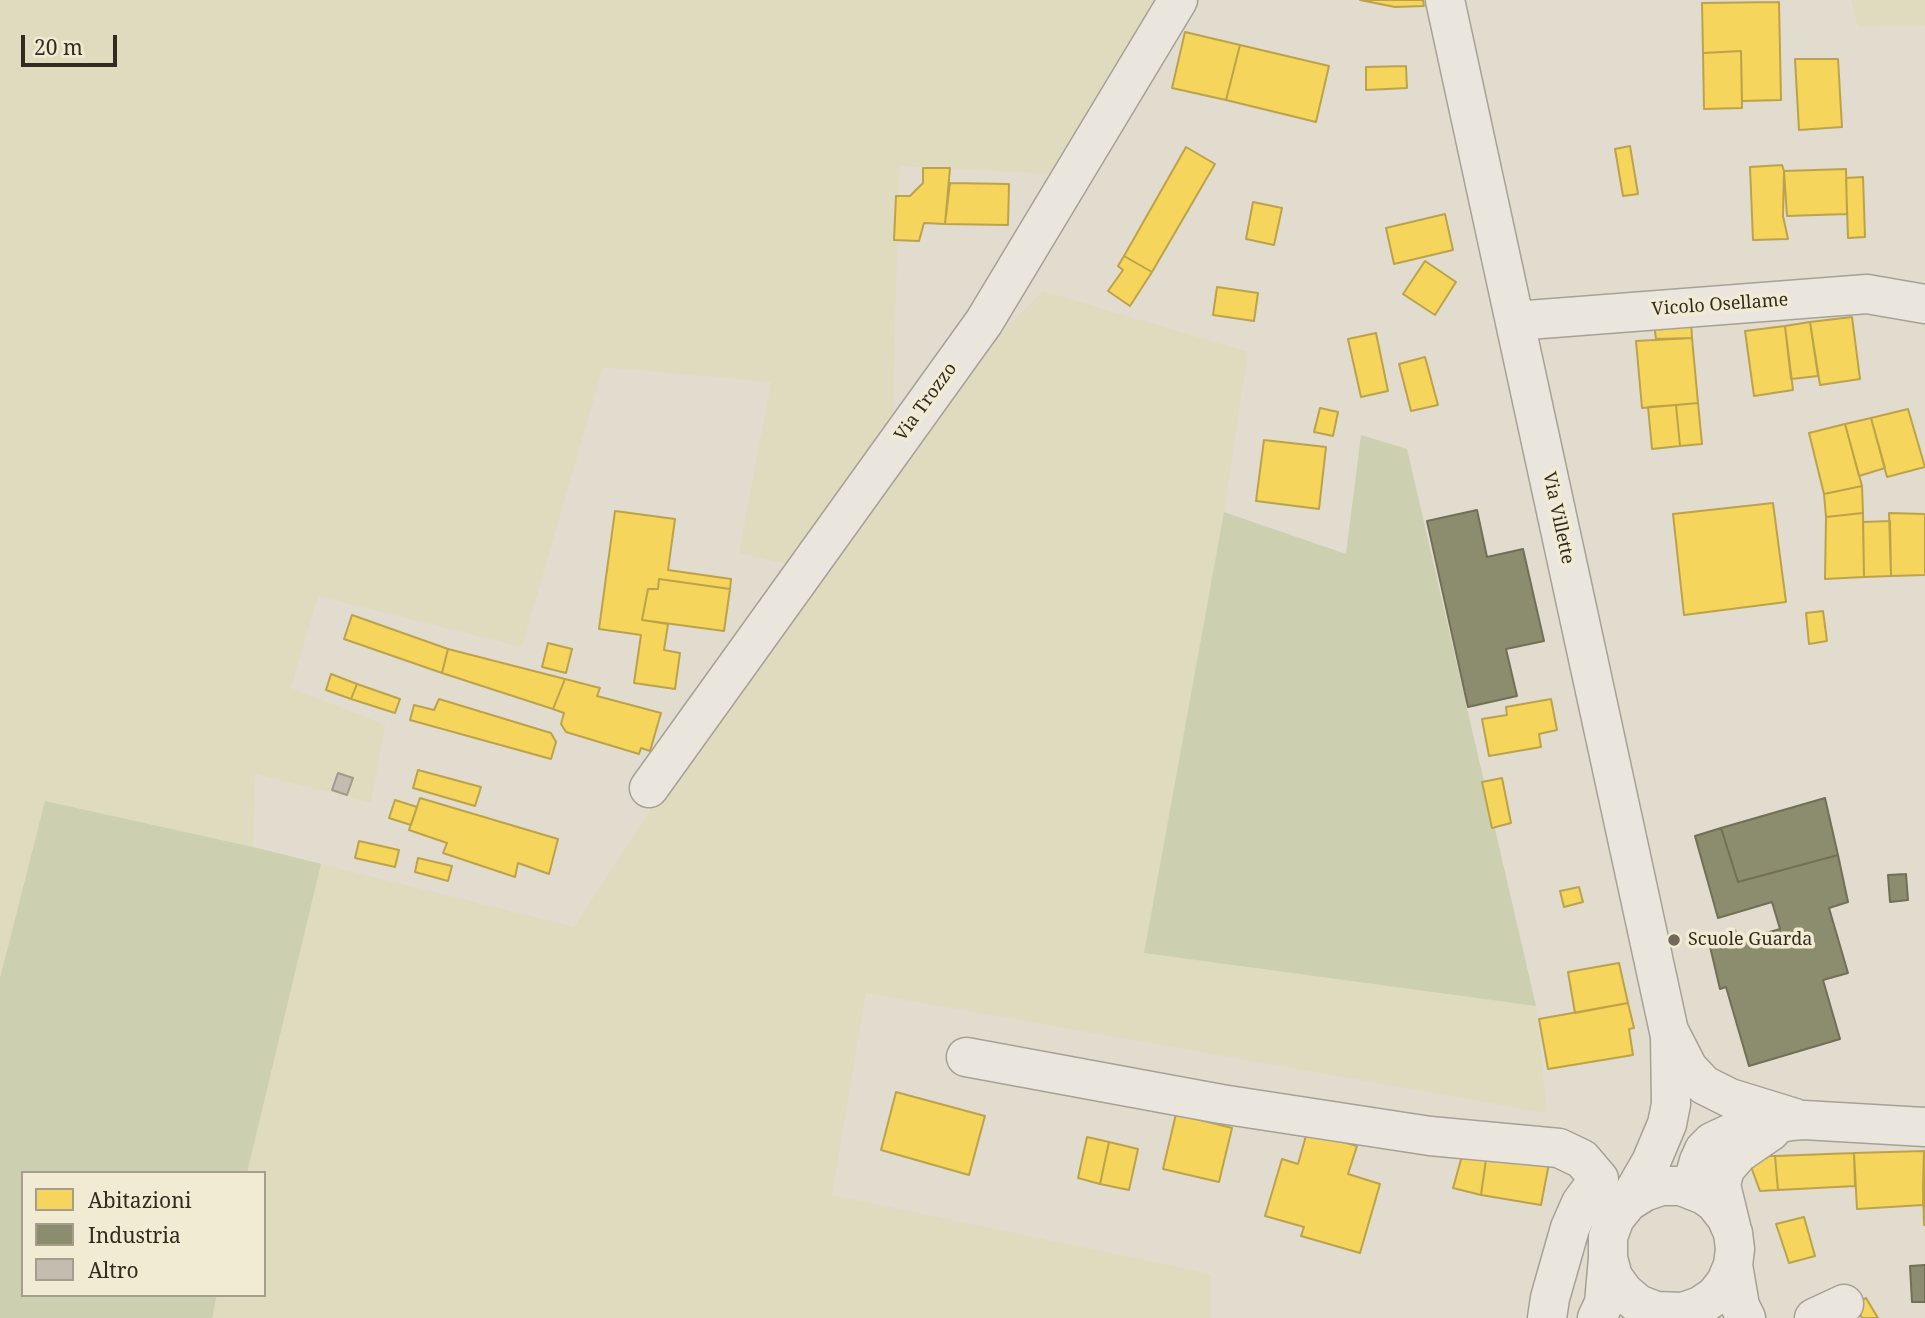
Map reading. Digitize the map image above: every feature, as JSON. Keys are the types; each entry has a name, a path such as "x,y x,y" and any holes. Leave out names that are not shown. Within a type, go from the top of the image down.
{"street":[{"name":"Via Trozzo","path":"649,788 984,322 1178,0"},
{"name":"Via Villette","path":"1445,0 1669,1033 1691,1094 1694,1133 1686,1187"},
{"name":"Vicolo Osellame","path":"1515,321 1867,294 1925,304"},
{"name":"Via Villette","path":"1597,1318 1604,1303 1608,1237 1615,1218 1628,1202 1651,1162 1667,1124 1671,1104 1669,1033"},
{"path":"1669,1033 1688,1069 1704,1085 1730,1098 1798,1120"},
{"path":"966,1057 1234,1106 1430,1136 1559,1148 1582,1159 1599,1179 1581,1203 1570,1228 1546,1318"},
{"path":"1746,1318 1740,1306 1721,1185 1725,1169 1739,1153 1754,1142 1769,1132 1798,1120"},
{"path":"1686,1187 1704,1150 1712,1142 1729,1134 1798,1120 1925,1127"},
{"path":"1608,1258 1613,1277 1624,1292 1638,1304 1670,1315 1700,1306 1715,1296 1726,1282 1733,1249 1726,1217 1714,1203 1686,1187 1661,1186 1628,1202"}],"shaded area":[{"path":"0,0 1169,0 1072,175 899,166 892,445 1043,291 1248,352 1224,512 1144,953 1536,1006 1547,1113 866,993 832,1195 1211,1274 1211,1318 212,1318 217,1297 266,1297 266,1171 247,1171 321,864 574,927 808,569 739,553 771,382 603,367 522,647 318,596 291,688 385,725 371,803 255,774 253,847 45,801 0,978"},
{"path":"1851,0 1925,0 1925,26 1858,27"}],"green space":[{"path":"1361,435 1407,449 1536,1006 1144,953 1224,512 1346,554"},
{"path":"45,801 321,864 247,1171 21,1171 21,1297 217,1297 212,1318 0,1318 0,978"}],"building: Abitazioni":[{"path":"1360,0 1423,0 1424,6 1395,7"},
{"path":"1779,2 1781,100 1742,101 1741,51 1703,53 1702,3"},
{"path":"1185,32 1240,45 1226,100 1172,88"},
{"path":"1240,45 1329,66 1316,122 1226,100"},
{"path":"1741,51 1742,108 1704,109 1703,53"},
{"path":"1795,59 1838,59 1842,127 1799,130"},
{"path":"1406,66 1407,88 1366,90 1366,67"},
{"path":"1630,146 1638,194 1623,196 1615,149"},
{"path":"1186,147 1215,164 1152,272 1124,256"},
{"path":"1782,165 1783,216 1788,239 1753,240 1750,167"},
{"path":"923,168 950,168 945,224 924,223 919,241 894,240 896,196 910,196 923,183"},
{"path":"1846,169 1847,214 1787,216 1784,171"},
{"path":"1863,177 1865,237 1848,238 1846,178"},
{"path":"950,183 1009,184 1008,225 945,224"},
{"path":"1253,202 1282,208 1274,245 1246,239"},
{"path":"1445,214 1453,250 1394,264 1386,228"},
{"path":"1124,256 1152,272 1130,306 1108,291 1123,270 1118,266"},
{"path":"1425,261 1456,282 1435,315 1403,294"},
{"path":"1217,287 1258,293 1254,321 1213,315"},
{"path":"1852,317 1860,379 1820,385 1810,322"},
{"path":"1691,321 1692,338 1656,339 1654,324"},
{"path":"1810,322 1818,376 1791,379 1785,326"},
{"path":"1785,326 1793,390 1754,396 1745,331"},
{"path":"1376,333 1388,391 1361,397 1348,339"},
{"path":"1692,338 1698,403 1642,408 1636,341"},
{"path":"1425,357 1438,405 1411,411 1399,364"},
{"path":"1698,403 1702,444 1680,446 1676,405"},
{"path":"1676,405 1680,446 1652,449 1648,407"},
{"path":"1320,408 1338,412 1333,436 1314,432"},
{"path":"1908,409 1925,467 1887,477 1871,418"},
{"path":"1871,418 1885,468 1859,476 1845,424"},
{"path":"1845,424 1862,486 1824,494 1809,433"},
{"path":"1264,440 1326,447 1319,509 1256,501"},
{"path":"1862,486 1863,513 1826,517 1824,494"},
{"path":"1773,503 1786,602 1684,615 1673,514"},
{"path":"615,511 675,519 668,570 731,579 730,589 659,579 658,589 648,589 642,620 668,624 664,650 680,653 675,689 634,683 641,635 599,629"},
{"path":"1863,513 1864,577 1825,579 1826,517"},
{"path":"1889,513 1925,514 1925,575 1891,576"},
{"path":"1890,521 1891,576 1864,577 1863,522"},
{"path":"659,579 730,589 724,631 642,620 648,589 658,589"},
{"path":"1823,611 1827,641 1809,644 1806,613"},
{"path":"352,615 448,649 442,673 344,639"},
{"path":"548,643 572,649 566,673 542,667"},
{"path":"448,649 565,679 553,709 442,673"},
{"path":"331,674 357,684 351,699 326,690"},
{"path":"565,679 600,688 597,696 661,713 650,751 641,748 639,754 566,732 561,724 564,713 553,709"},
{"path":"357,684 400,699 395,713 351,699"},
{"path":"439,699 551,733 556,742 551,759 410,720 414,705 434,710"},
{"path":"1551,699 1557,730 1539,734 1541,747 1489,756 1482,719 1507,715 1506,707"},
{"path":"418,770 481,787 475,806 413,788"},
{"path":"1502,778 1511,823 1492,828 1482,782"},
{"path":"420,798 558,839 549,874 518,863 515,877 443,853 447,843 409,830"},
{"path":"395,800 417,807 411,825 389,818"},
{"path":"359,841 399,850 395,867 355,858"},
{"path":"418,858 452,866 448,881 415,872"},
{"path":"1579,887 1583,902 1564,907 1560,891"},
{"path":"1619,963 1628,1003 1575,1013 1568,972"},
{"path":"1628,1003 1634,1028 1629,1029 1633,1055 1548,1069 1539,1019"},
{"path":"896,1092 985,1116 969,1175 881,1150"},
{"path":"1176,1114 1232,1128 1219,1182 1163,1169"},
{"path":"1307,1132 1357,1146 1348,1174 1380,1184 1360,1253 1301,1236 1304,1227 1265,1216 1282,1159 1298,1164"},
{"path":"1087,1137 1109,1142 1100,1184 1078,1178"},
{"path":"1109,1142 1138,1149 1129,1190 1100,1184"},
{"path":"1464,1149 1487,1152 1481,1195 1453,1188"},
{"path":"1924,1151 1925,1188 1923,1188"},
{"path":"1924,1151 1923,1205 1857,1209 1854,1153"},
{"path":"1487,1152 1550,1158 1541,1205 1481,1195"},
{"path":"1854,1153 1855,1186 1778,1190 1775,1156"},
{"path":"1747,1156 1775,1156 1778,1190 1760,1191"},
{"path":"1925,1188 1925,1225 1924,1225"},
{"path":"1804,1217 1815,1256 1789,1263 1776,1224"},
{"path":"1866,1298 1878,1318 1862,1318 1855,1304"}],"building: Industria":[{"path":"1477,510 1487,557 1523,549 1544,641 1506,649 1517,696 1468,707 1427,521"},
{"path":"1825,798 1838,855 1738,882 1721,828"},
{"path":"1721,828 1738,882 1838,855 1848,902 1829,908 1848,973 1823,980 1840,1039 1749,1066 1726,987 1720,989 1708,938 1735,930 1738,941 1780,929 1772,902 1718,918 1695,836"},
{"path":"1906,874 1908,900 1890,902 1888,875"},
{"path":"1925,1265 1925,1302 1912,1302 1910,1266"}],"building: Altro":[{"path":"338,773 353,778 347,795 332,790"}],"place":[{"name":"Scuole Guarda","path":"1674,940"}]}
